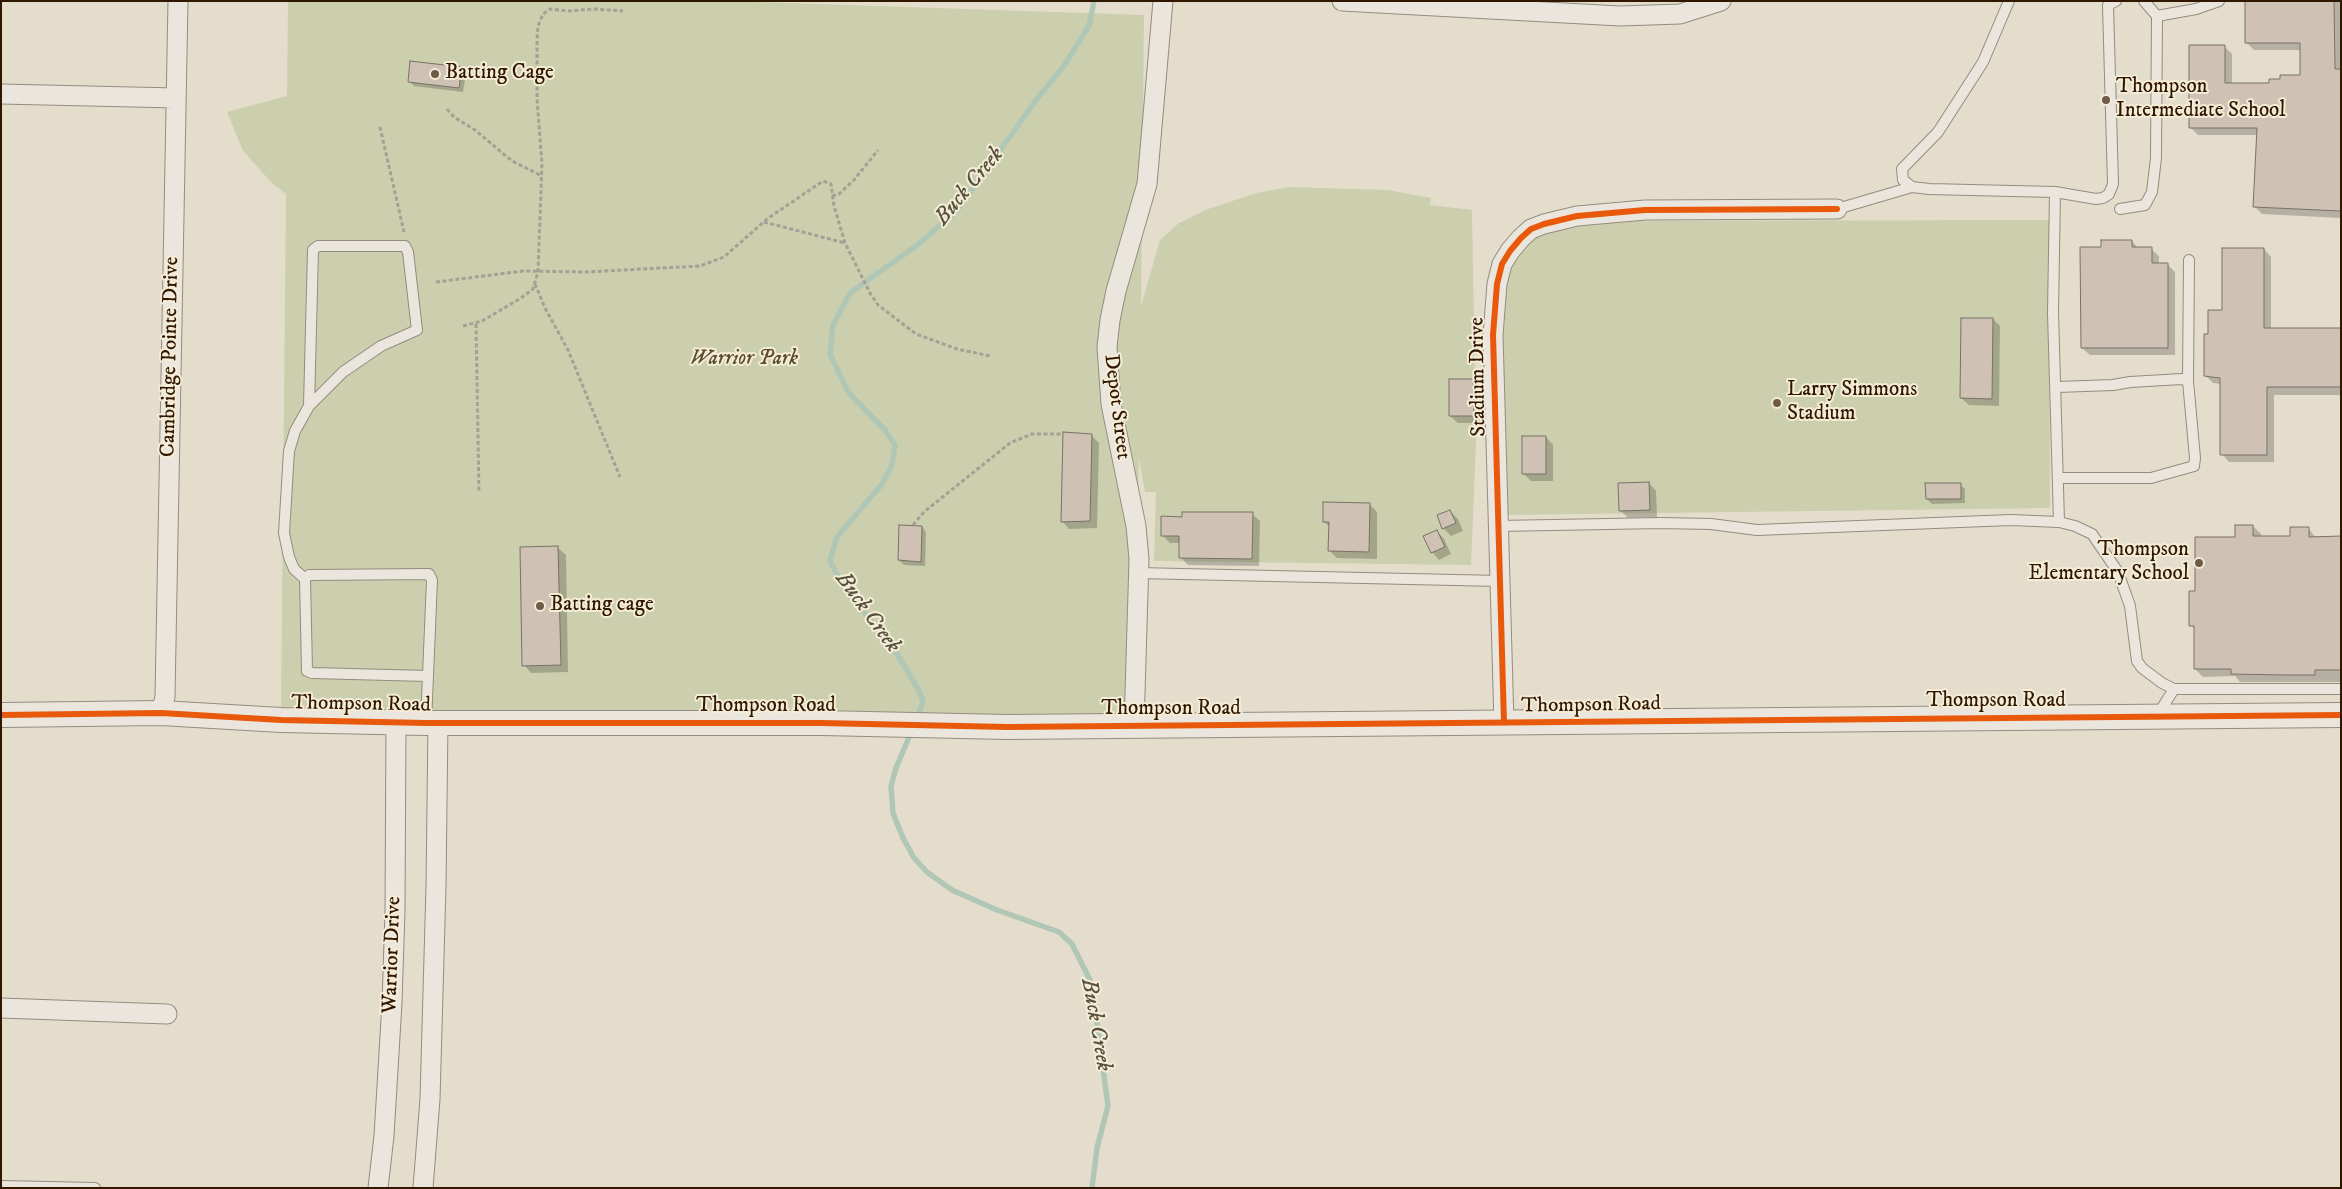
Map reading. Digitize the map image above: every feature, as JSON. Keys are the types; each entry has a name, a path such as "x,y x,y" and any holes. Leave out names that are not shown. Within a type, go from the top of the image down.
{"street":[{"name":"Cambridge Pointe Drive","path":"161,713 165,687 178,1"},
{"name":"Depot Street","path":"1134,727 1136,526 1111,404 1107,347 1116,291 1147,184 1163,1"},
{"path":"1342,1 1620,16 1680,14 1721,1"},
{"path":"1,94 176,98"},
{"name":"Stadium Drive","path":"1504,723 1494,309 1502,264 1521,238 1531,229 1544,224 1599,213 1645,210 1837,209"},
{"name":"Thompson Road","path":"1,715 161,713 281,720 432,723 821,723 1007,727 2341,715"},
{"name":"Warrior Drive","path":"378,1188 384,1136 396,911 396,722"},
{"name":"Warrior Drive","path":"423,1188 430,1099 436,886 432,723"},
{"path":"1,1008 167,1014"}],"lane":[{"path":"1912,187 1903,180 1902,169 1938,132 1983,62 2009,1"},
{"path":"1837,209 1912,187 1928,190 2055,192 2096,199 2103,198 2109,194 2113,184 2108,5 2116,1"},
{"path":"2120,209 2145,205 2152,192 2156,158 2157,16 2144,1"},
{"path":"2157,16 2196,9 2219,1"},
{"path":"2055,192 2052,266 2057,388 2059,522"},
{"path":"309,406 313,250 318,246 405,246 408,252 417,330 381,346 360,359 342,372 309,406 295,431 289,451 284,532 289,557 294,568 305,579 307,671 312,673 428,676"},
{"path":"2059,478 2151,478 2194,466 2195,458 2188,381 2189,260"},
{"path":"2057,388 2173,379 2188,381"},
{"path":"1498,526 1686,523 1757,530 2011,520 2059,522 2075,526 2092,534 2118,572 2130,606 2137,661 2142,668 2162,683 2174,688 2341,689"},
{"path":"1137,573 1500,581"},
{"path":"305,579 309,575 429,574 432,580 428,676 432,723"},
{"path":"2157,717 2174,688"},
{"path":"1,1186 95,1188"}],"path":[{"path":"463,326 476,324 521,298 533,289 538,272 542,176 536,80 538,31 543,14 550,9 623,11"},
{"path":"447,109 454,117 475,130 505,156 542,176"},
{"path":"380,128 404,235"},
{"path":"832,196 839,194 854,180 878,150"},
{"path":"436,282 523,271 595,272 700,266 724,257 763,222 823,181 831,184 832,196 846,243 870,293 882,310 916,334 957,349 991,356"},
{"path":"763,222 846,243"},
{"path":"535,283 545,308 568,350 620,477"},
{"path":"476,324 479,492"},
{"path":"913,525 928,509 1010,443 1032,434 1061,434"}],"green space":[{"name":"Warrior Park","path":"288,1 728,1 1144,15 1141,306 1160,240 1179,223 1208,209 1256,193 1290,187 1388,190 1431,198 1430,205 1472,210 1476,444 1471,565 1154,561 1156,492 1145,492 1139,458 1134,727 281,707 286,194 272,183 243,151 227,112 287,96"},
{"name":"Larry Simmons Stadium","path":"2049,220 2050,508 1504,515 1502,298 1507,265 1536,236 1589,221"}],"building":[{"path":"2245,1 2334,1 2335,69 2341,69 2341,211 2253,207 2257,128 2189,128 2189,45 2225,45 2225,83 2269,83 2269,79 2280,79 2280,75 2300,75 2300,43 2245,43"},
{"name":"Batting Cage","path":"410,61 462,67 459,88 408,82"},
{"path":"2101,240 2132,240 2132,247 2152,247 2152,263 2168,263 2168,348 2081,348 2080,247 2101,247"},
{"path":"2222,248 2264,248 2264,328 2341,328 2341,387 2267,387 2267,455 2220,455 2220,378 2204,376 2204,334 2208,334 2208,310 2222,310"},
{"path":"1961,318 1993,318 1992,399 1960,398"},
{"path":"1449,379 1473,379 1474,416 1449,416"},
{"path":"1063,432 1092,434 1090,521 1061,522"},
{"path":"1522,436 1546,436 1546,474 1522,474"},
{"path":"1649,482 1650,510 1619,511 1618,483"},
{"path":"1925,483 1961,483 1961,499 1926,499"},
{"path":"1323,502 1370,503 1369,552 1328,551 1329,522 1323,522"},
{"path":"1450,510 1456,523 1442,529 1437,515"},
{"path":"1182,512 1253,512 1252,559 1179,558 1179,536 1161,536 1161,516 1182,517"},
{"path":"899,525 922,526 921,562 898,560"},
{"path":"2235,525 2253,525 2253,536 2290,536 2290,527 2309,527 2309,537 2341,536 2341,670 2315,670 2315,675 2285,675 2231,674 2231,669 2194,669 2194,626 2189,626 2189,591 2195,591 2195,537 2235,537"},
{"path":"1437,530 1445,547 1431,553 1423,536"},
{"name":"Batting cage","path":"558,546 561,665 522,666 520,547"}],"waterway":[{"name":"Buck Creek","path":"917,719 923,701 918,689 893,647 844,588 830,561 837,537 882,484 892,465 895,445 885,430 848,392 830,354 833,325 850,293 920,243 957,210 1037,99 1063,67 1089,26 1094,1"},
{"name":"Buck Creek","path":"912,730 896,768 891,786 893,813 903,838 914,858 927,872 952,890 997,910 1059,932 1072,944 1092,984 1108,1106 1097,1148 1092,1188"}],"cycle path":[{"path":"1504,723 1493,335 1497,284 1502,264 1510,251 1531,229 1577,216 1645,210 1837,209"},
{"path":"1,715 161,713 281,720 426,723 821,723 1007,727 2341,715"}],"place":[{"name":"Batting Cage","path":"435,74"},
{"name":"Thompson Intermediate School","path":"2106,100"},
{"name":"Larry Simmons Stadium","path":"1777,403"},
{"name":"Thompson Elementary School","path":"2199,563"},
{"name":"Batting cage","path":"540,606"}]}
